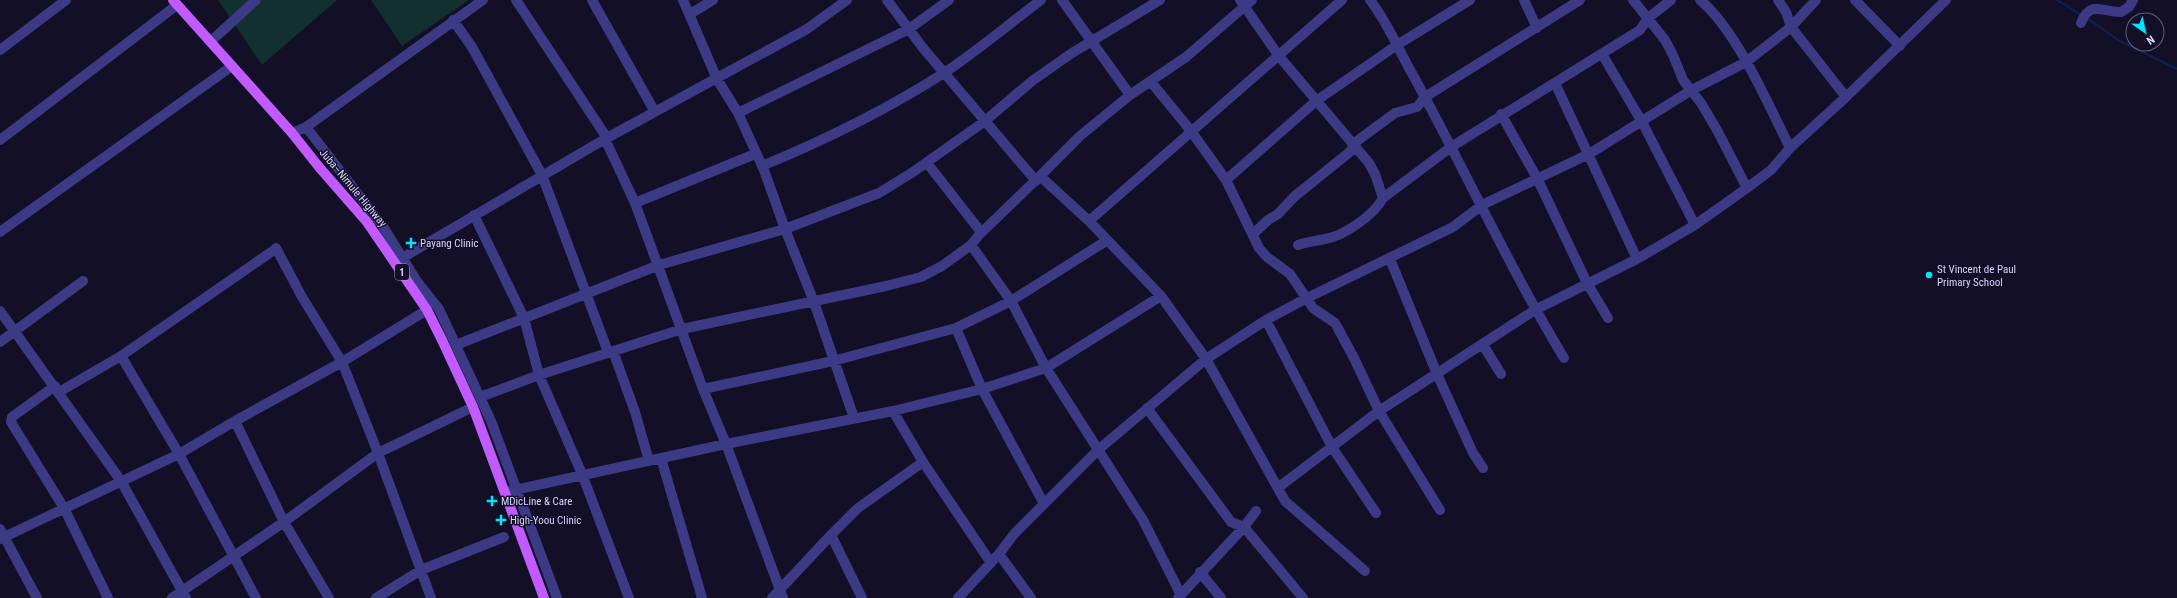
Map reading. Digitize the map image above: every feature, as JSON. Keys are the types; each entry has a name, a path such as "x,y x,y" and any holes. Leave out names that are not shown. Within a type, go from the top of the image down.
{"main road":[{"name":"Juba–Nimule Highway","path":"175,3 292,133 319,167 367,222 426,310 442,340 472,407 544,598"}],"street":[{"path":"0,50 66,0"},
{"path":"210,42 256,0"},
{"path":"292,133 306,127 453,20 483,0"},
{"path":"516,0 606,139 635,203 659,264 703,389 726,444 778,596 858,508 922,462"},
{"path":"592,0 656,112"},
{"path":"683,0 717,79 738,114 755,154 762,166 814,302 833,361 854,418"},
{"path":"690,14 713,0"},
{"path":"402,258 542,175 807,29 847,0"},
{"path":"887,0 944,73 985,121 1038,178 1089,221 1106,241 1161,296 1206,359 1279,487 1285,501 1365,571"},
{"path":"738,114 909,29 949,0"},
{"path":"762,166 818,142 872,115 944,73 1041,0"},
{"path":"1062,0 1093,41 1130,95"},
{"path":"456,345 659,264 785,229 879,193 927,162 985,121 1032,81 1160,0"},
{"path":"1089,221 1342,0"},
{"path":"1370,0 1397,45 1425,97 1535,310 1564,358"},
{"path":"1226,180 1316,101 1397,45 1470,0"},
{"path":"1524,0 1537,28"},
{"path":"1253,234 1268,220 1278,214 1295,196 1351,151 1353,144 1396,113 1417,107 1425,97 1580,0"},
{"path":"1633,0 1671,50 1683,80 1690,91 1701,103 1717,130 1747,188"},
{"path":"1298,245 1326,239 1347,230 1367,218 1376,209 1383,198 1451,147 1501,114 1556,83 1640,30 1648,18 1671,0"},
{"path":"1700,0 1716,15 1746,62 1790,148"},
{"path":"1778,0 1786,12 1791,27 1846,97"},
{"path":"958,598 1044,504 1098,450 1206,359 1266,320 1305,299 1390,259 1453,227 1482,205 1590,154 1690,91 1746,62 1791,27 1816,0"},
{"path":"1855,0 1900,46"},
{"path":"1279,487 1379,411 1535,310 1637,259 1695,225 1747,188 1771,170 1790,148 1900,46 1946,0"},
{"path":"2081,23 2085,11 2089,8 2100,7 2121,12 2129,7 2133,0"},
{"path":"480,397 539,375 682,329 814,302 921,277 942,266 971,245 981,232 1080,136 1130,95 1186,57 1246,2 1278,55 1353,144 1375,174 1383,198"},
{"path":"0,140 175,3"},
{"path":"453,20 472,47 542,175 584,293 635,412 649,461"},
{"path":"1602,54 1642,122 1695,225"},
{"path":"0,232 232,66"},
{"path":"1151,82 1191,131 1226,180 1259,248 1290,274 1305,299 1313,308 1335,323 1354,358 1379,411 1440,510"},
{"path":"1556,83 1590,154 1637,259"},
{"path":"1501,114 1537,178 1587,283 1608,318"},
{"path":"306,127 382,225 402,258 439,309 480,397 517,488 557,598"},
{"path":"635,203 755,154"},
{"path":"927,162 981,232"},
{"path":"474,215 524,318 539,375 582,474 629,598"},
{"path":"703,389 833,361 956,328 1010,301 1106,241"},
{"path":"971,245 1010,301 1046,368 1143,520 1180,597 1200,572 1244,527 1256,511"},
{"path":"108,598 64,508 11,422 12,417 57,389 121,356 275,249 302,297 342,362 378,453 431,598"},
{"path":"1390,259 1437,374 1473,453 1483,468"},
{"path":"0,342 83,281"},
{"path":"505,492 582,474 893,411 982,389 1046,368 1161,296"},
{"path":"0,310 16,330 121,481 184,595"},
{"path":"37,598 1,535 64,508 179,454 235,421 342,362 426,310"},
{"path":"1266,320 1332,447 1376,513"},
{"path":"956,328 982,389 1044,504"},
{"path":"1483,345 1501,374"},
{"path":"121,356 179,454 234,558 258,598"},
{"path":"172,598 184,595 378,453 472,407"},
{"path":"1147,408 1231,522 1244,527 1302,598"},
{"path":"893,411 922,462 990,563"},
{"path":"235,421 284,522 329,598"},
{"path":"661,458 702,598"},
{"path":"831,536 862,598"},
{"path":"376,598 421,570 504,537"},
{"path":"999,554 1031,598"},
{"path":"1200,572 1221,598"}],"green space":[{"path":"218,0 337,0 262,65"},
{"path":"371,0 469,0 402,46"}],"waterway":[{"path":"2057,0 2081,15"},
{"path":"2086,17 2118,40 2177,69"}],"place":[{"name":"Payang Clinic","path":"411,243"},
{"name":"St Vincent de Paul Primary School","path":"1929,275"},
{"name":"MDicLine & Care","path":"492,501"},
{"name":"High-Yoou Clinic","path":"501,520"}]}
